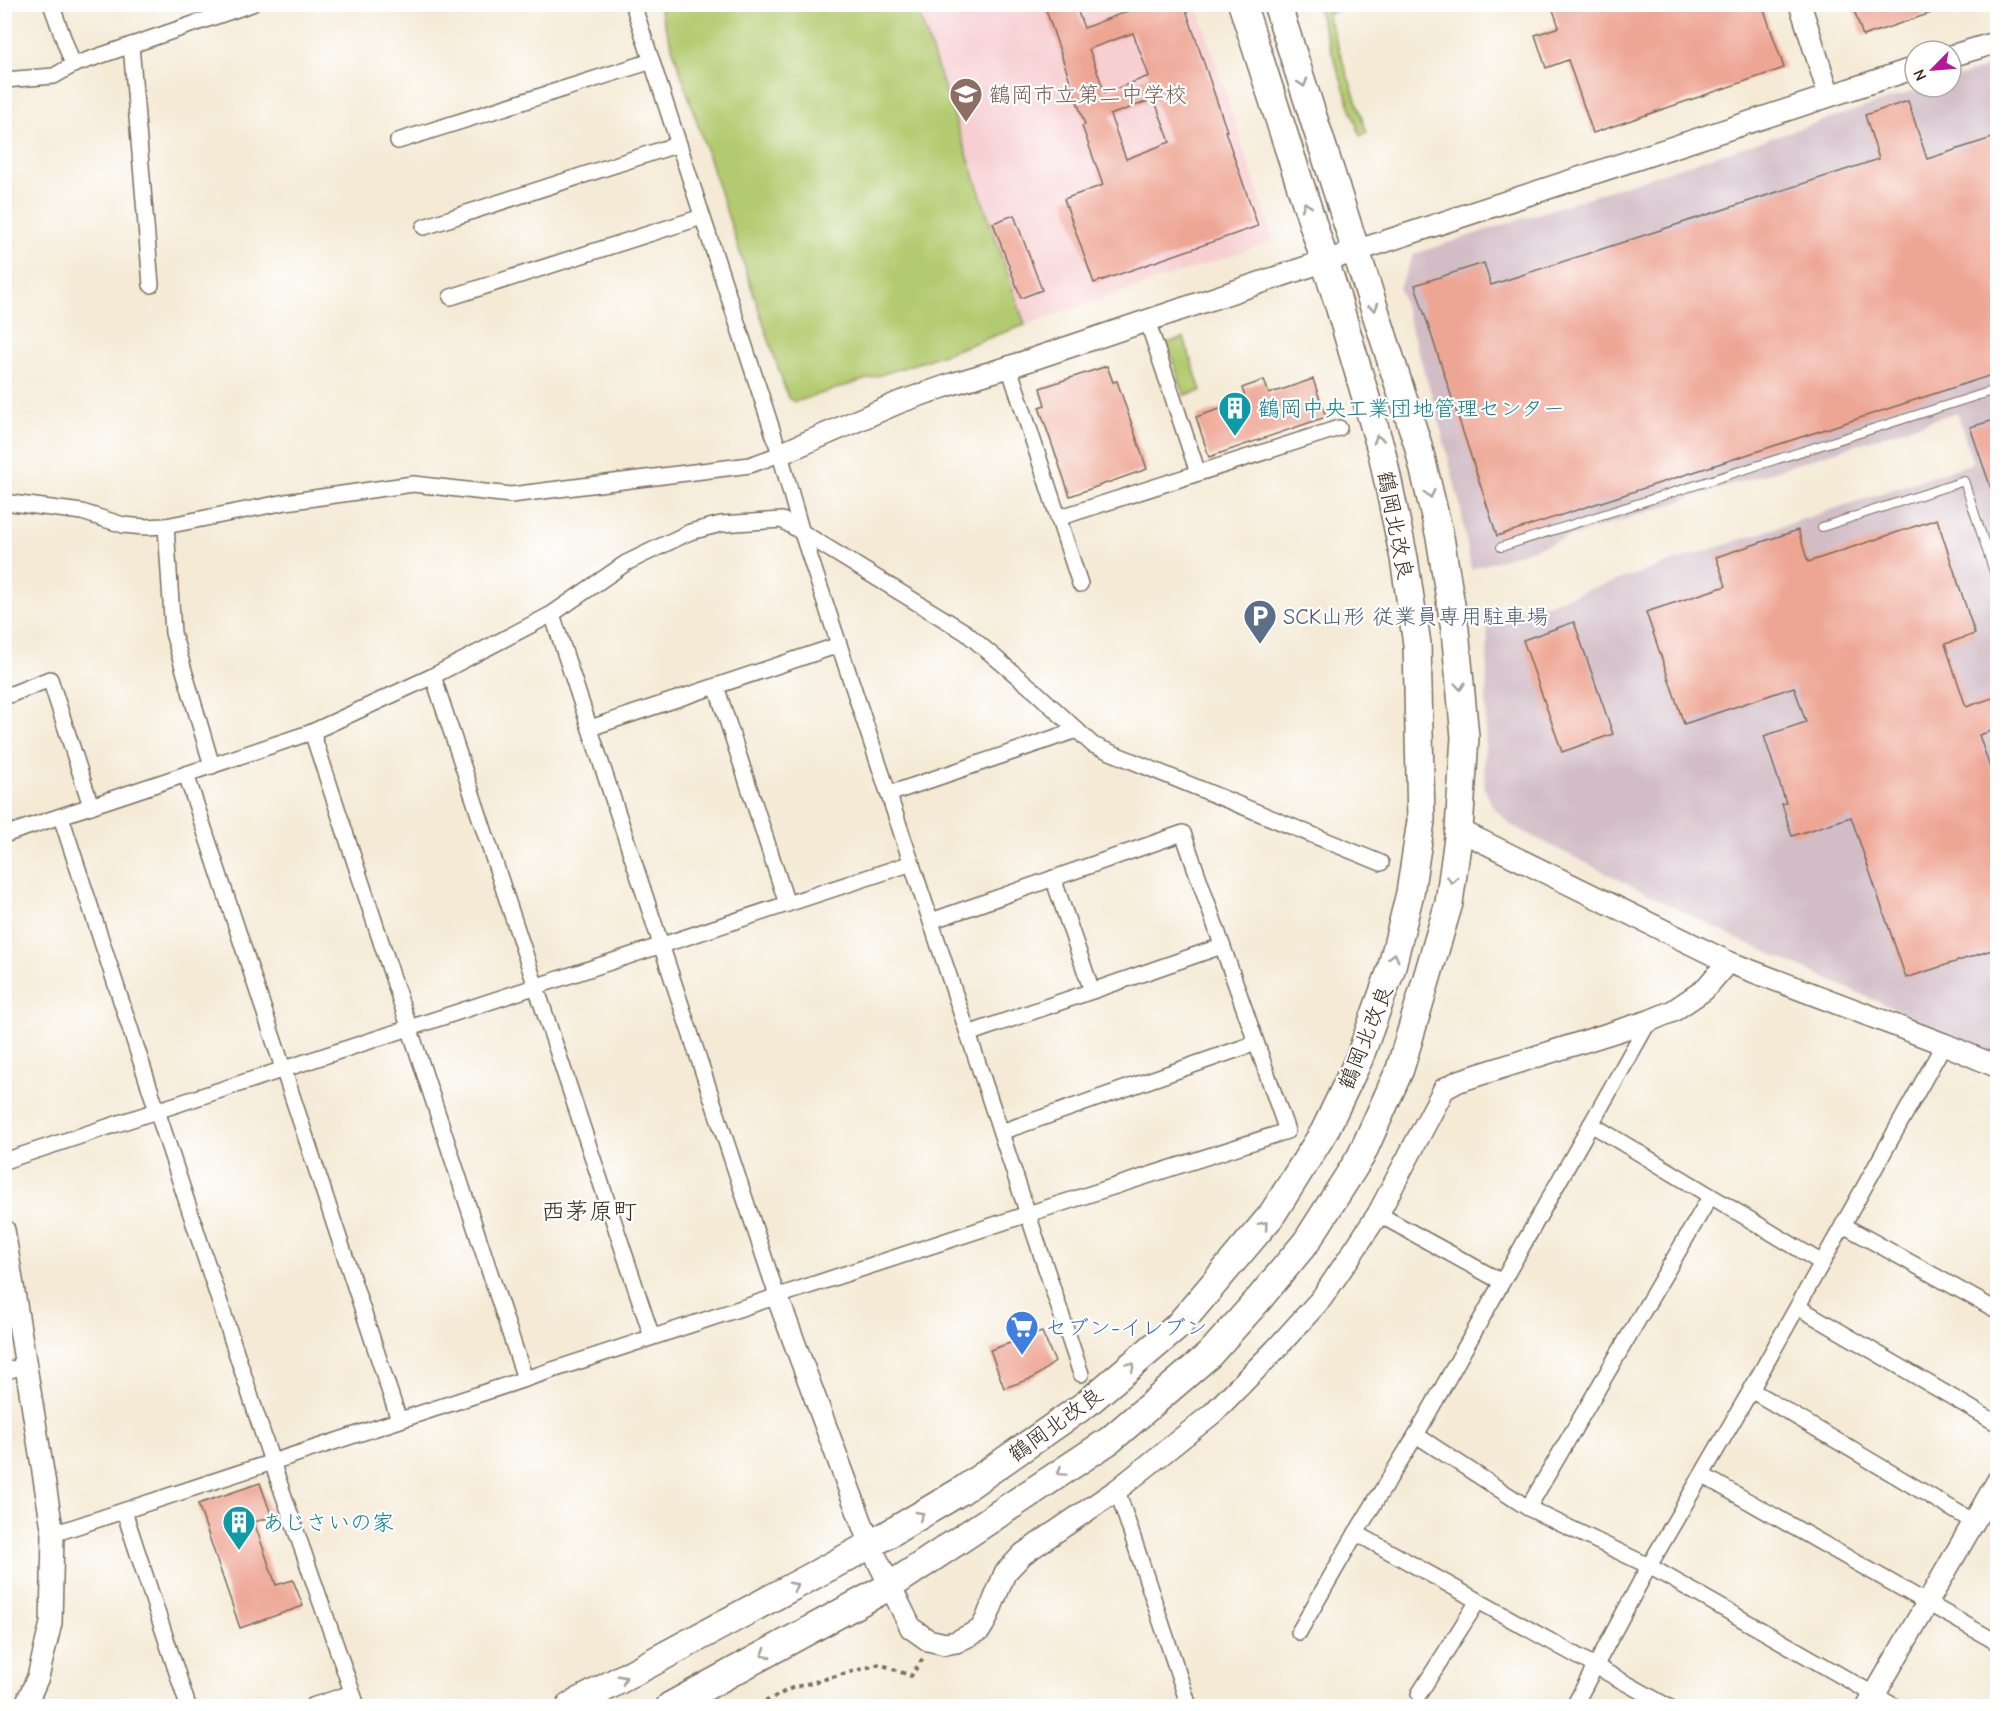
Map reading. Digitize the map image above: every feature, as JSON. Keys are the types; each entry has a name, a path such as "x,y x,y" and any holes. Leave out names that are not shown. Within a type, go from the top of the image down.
{"highway":[{"name":"鶴岡北改良","path":"571,1707 870,1545 962,1491 1086,1404 1178,1326 1271,1216 1324,1132 1359,1059 1391,970 1410,893 1422,820 1417,644 1404,558 1382,453 1242,4"},
{"name":"鶴岡北改良","path":"670,1707 890,1586 1110,1440 1209,1355 1307,1241 1361,1156 1400,1069 1449,903 1460,830 1465,737 1455,630 1440,537 1418,445 1277,4"}],"street":[{"path":"51,4 73,64"},
{"path":"4,80 54,76 73,64 252,4"},
{"path":"633,4 780,454 801,530 1081,1374"},
{"path":"1800,4 1829,95"},
{"path":"1963,52 1998,42"},
{"path":"131,45 151,285"},
{"path":"398,141 652,61"},
{"path":"4,502 82,512 123,525 166,526 286,502 413,484 511,495 750,465 900,402 1903,72"},
{"path":"424,227 679,144"},
{"path":"451,297 702,217"},
{"path":"1147,320 1198,473"},
{"path":"1009,367 1080,584"},
{"path":"1059,518 1339,428"},
{"path":"4,835 312,732 433,676 552,615 626,563 690,532 721,524 782,520 965,632 1093,745 1381,862"},
{"path":"166,526 172,633 212,766"},
{"path":"552,615 777,1296 870,1545 911,1628 934,1643 956,1642 980,1629 987,1620 999,1585 1013,1562 1117,1490 1213,1413 1275,1350 1321,1299 1378,1214 1444,1089 1459,1081 1649,1022 1673,1011 1704,990 1728,962"},
{"path":"590,728 839,645"},
{"path":"433,676 652,1337"},
{"path":"4,697 50,679 91,806"},
{"path":"716,686 787,904"},
{"path":"889,794 1077,730"},
{"path":"312,732 525,1379"},
{"path":"186,774 399,1420"},
{"path":"61,817 272,1462 354,1700 312,1707"},
{"path":"1460,830 1728,962 1944,1044 1998,1068"},
{"path":"53,1534 1287,1131 1183,833 931,921"},
{"path":"4,1161 912,863"},
{"path":"1053,878 1092,991"},
{"path":"968,1034 1222,946"},
{"path":"1299,1632 1416,1435 1649,1022"},
{"path":"1001,1132 1256,1043"},
{"path":"1574,1707 1649,1566 1798,1307 1944,1044"},
{"path":"1591,1124 1822,1263"},
{"path":"1528,1509 1710,1197"},
{"path":"1378,1214 1502,1282"},
{"path":"1843,1225 1998,1311"},
{"path":"4,1230 53,1534 51,1623 38,1677 25,1707"},
{"path":"1798,1307 1998,1424"},
{"path":"4,1372 26,1365"},
{"path":"1751,1390 1974,1522"},
{"path":"1416,1435 1528,1509 1649,1566 1872,1700 1894,1707"},
{"path":"1702,1475 1998,1643"},
{"path":"1872,1700 1998,1480"},
{"path":"1117,1490 1189,1707"},
{"path":"124,1511 188,1707"},
{"path":"1356,1533 1667,1707"},
{"path":"1419,1694 1478,1601"}],"lane":[{"path":"1501,547 1998,389"},
{"path":"1822,527 1964,481 1998,584"}],"path":[{"path":"757,1707 792,1688 880,1664 911,1676 934,1643"}],"shaded area":[{"name":"鶴岡市立第二中学校","path":"657,5 1197,5 1274,241 927,360 795,402 788,398"},
{"path":"1997,64 1997,1055 1738,939 1512,826 1493,807 1484,788 1488,623 1973,463 1957,412 1471,569 1460,505 1435,406 1399,288 1414,254 1903,95 1903,99 1963,99 1963,75"}],"green space":[{"path":"678,4 916,5 1025,325 927,360 795,402 788,398 660,10"},
{"path":"1316,5 1353,5 1327,14 1367,133 1360,136"},
{"path":"1184,338 1201,391 1184,395 1167,343"}],"building":[{"path":"1044,4 1075,4 1084,28 1128,11 1125,4 1184,4 1258,226 1094,283 1064,199 1103,185 1082,126 1085,125","holes":["1133,33 1149,76 1105,93 1089,49","1154,99 1170,142 1126,159 1110,115"]},
{"path":"1551,4 1762,4 1784,68 1593,133 1568,60 1546,68 1535,35 1559,27"},
{"path":"1852,4 1948,4 1949,7 1863,36"},
{"path":"1908,101 1927,159 1998,136 1998,373 1497,536 1415,285 1484,263 1491,285 1879,159 1865,115"},
{"path":"1014,215 1042,290 1021,298 993,223"},
{"path":"1107,366 1113,382 1117,381 1147,469 1070,496 1039,407 1045,405 1040,388"},
{"name":"鶴岡中央工業団地管理センター","path":"1313,379 1326,417 1209,457 1196,417 1246,400 1242,388 1264,380 1269,394"},
{"path":"1998,419 1998,499 1995,500 1970,427"},
{"path":"1937,519 1975,634 1945,644 1966,707 1998,696 1998,729 1979,735 1998,791 1998,948 1906,978 1851,817 1792,836 1782,804 1786,803 1764,736 1806,722 1794,687 1684,724 1646,612 1726,586 1716,557 1798,530 1808,562"},
{"path":"1574,622 1613,734 1562,752 1523,640"},
{"name":"セブン-イレブン","path":"1042,1332 1055,1362 1033,1378 1004,1388 990,1350"},
{"name":"あじさいの家","path":"260,1483 272,1517 254,1522 276,1585 293,1580 303,1606 240,1628 198,1504"}],"place":[{"name":"鶴岡市立第二中学校","path":"966,123"},
{"name":"鶴岡中央工業団地管理センター","path":"1235,437"},
{"name":"SCK山形 従業員専用駐車場","path":"1260,645"},
{"name":"セブン-イレブン","path":"1022,1356"},
{"name":"あじさいの家","path":"239,1551"}],"district":[{"name":"西茅原町","path":"589,1211"}]}
